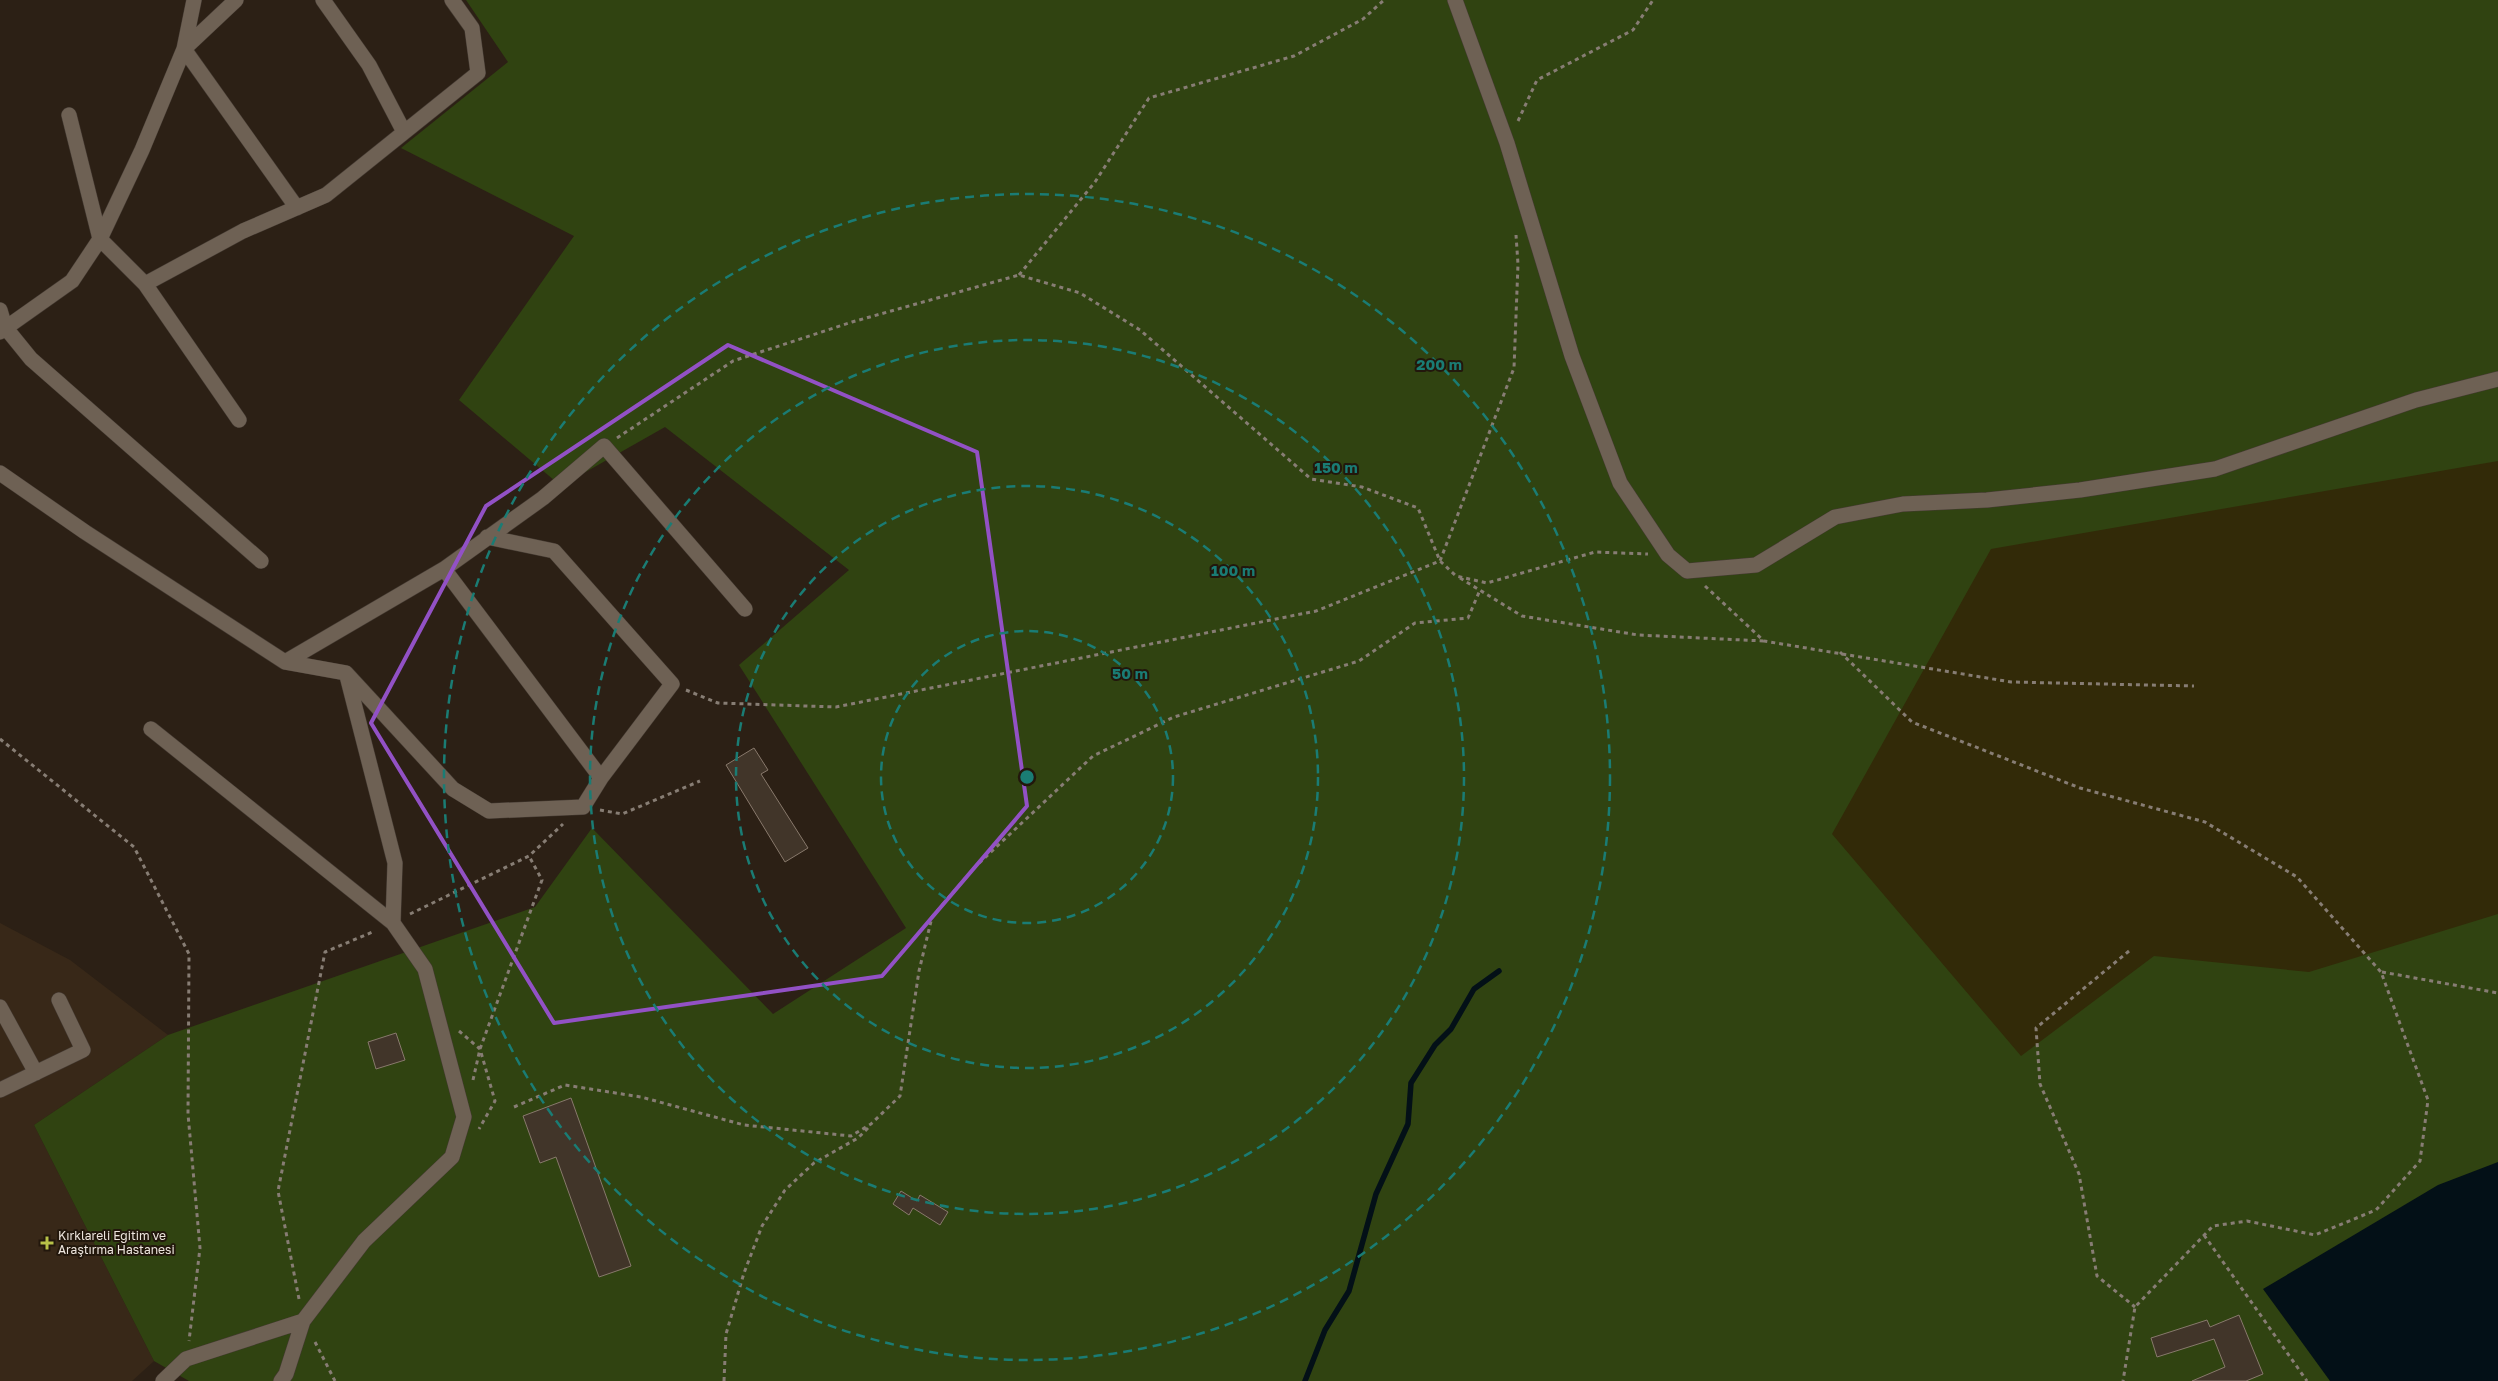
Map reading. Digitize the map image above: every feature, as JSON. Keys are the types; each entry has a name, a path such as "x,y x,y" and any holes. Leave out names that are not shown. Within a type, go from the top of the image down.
{"street":[{"path":"3,329 72,281 100,239 142,150 184,49 194,0"},
{"path":"184,49 236,0"},
{"path":"323,0 369,65 404,132"},
{"path":"145,284 243,231 326,195 478,72 472,28 452,0"},
{"path":"1455,0 1507,143 1572,356 1620,483 1668,555 1688,571 1756,564 1834,517 1893,505 1987,500 2071,491 2215,469 2416,400 2498,379"},
{"path":"184,49 297,208"},
{"path":"69,115 100,239 145,284 239,420"},
{"path":"0,310 3,329 31,359 261,561"},
{"path":"285,662 444,569 543,498 604,446 745,609"},
{"path":"0,473 84,532 285,662 346,673 453,789 489,811 583,807 601,778 672,684 554,551 487,538"},
{"path":"444,569 601,778"},
{"path":"346,673 395,862 393,923"},
{"path":"151,729 393,923 425,969 464,1117 452,1157 364,1241 303,1321 286,1374 281,1381"},
{"path":"0,1090 83,1050 59,1000"},
{"path":"0,1007 36,1073"},
{"path":"163,1381 186,1359 303,1321"}],"path":[{"path":"1019,275 1095,182 1149,98 1294,56 1363,19 1384,0"},
{"path":"1507,143 1537,80 1633,30 1653,0"},
{"path":"672,684 718,704 836,707 1316,611 1440,561 1514,368 1518,264 1515,227"},
{"path":"604,446 734,360 852,322 1019,275 1080,293 1140,330 1311,479 1362,487 1418,508 1440,561 1456,576 1522,616 1638,635 1764,641 1840,652 2011,682 2194,686"},
{"path":"1456,576 1487,583 1595,552 1668,555"},
{"path":"1688,571 1764,641"},
{"path":"724,1381 726,1334 744,1273 762,1226 785,1190 814,1163 858,1138 900,1096 919,971 932,917 975,868 1093,756 1174,717 1359,661 1414,623 1468,618 1480,590"},
{"path":"1840,652 1912,722 2080,788 2205,822 2222,832 2297,877 2381,972 2428,1100 2420,1161 2376,1210 2315,1234 2247,1221 2213,1226 2135,1306 2123,1381"},
{"path":"0,739 134,847 188,954 188,1114 200,1248 186,1359"},
{"path":"335,1381 303,1321 278,1192 325,952 393,923 528,856 583,807 622,814 700,781"},
{"path":"471,1088 480,1049 542,880 528,856"},
{"path":"2129,950 2036,1028 2040,1084 2079,1174 2097,1276 2135,1306"},
{"path":"2381,972 2498,993"},
{"path":"514,1107 565,1085 641,1097 744,1125 851,1136 872,1124"},
{"path":"2204,1235 2307,1381"}],"highlighted area":[{"path":"728,345 977,452 1027,806 882,976 554,1023 371,723 486,506"}],"shaded area":[{"name":"Kırklareli Eğitim ve Araştırma Hastanesi","path":"0,923 70,960 168,1035 34,1125 154,1361 132,1381 0,1381"},
{"path":"2498,1162 2498,1381 2330,1381 2263,1289 2438,1185"}],"green space":[{"path":"466,0 2498,0 2498,1381 189,1381 154,1361 34,1125 168,1035 535,907 592,828 773,1014 906,928 739,665 849,570 665,427 561,486 459,400 574,236 401,148 508,62"}],"sand":[{"path":"2498,461 2498,914 2309,972 2154,956 2021,1056 1832,834 1991,549"}],"building":[{"path":"754,748 768,770 761,774 808,848 785,862 726,765"},
{"path":"396,1033 405,1060 376,1069 368,1042"},
{"path":"571,1098 631,1266 599,1277 556,1157 540,1163 523,1116"},
{"path":"901,1191 917,1201 920,1195 948,1212 940,1225 913,1208 909,1215 893,1204"},
{"path":"2239,1315 2263,1374 2246,1381 2192,1381 2225,1367 2214,1339 2157,1357 2151,1338 2207,1320 2210,1327"}],"waterway":[{"path":"1305,1381 1325,1330 1349,1291 1376,1194 1408,1124 1411,1083 1435,1045 1451,1029 1474,989 1499,971"}],"place":[{"name":"Kırklareli Eğitim ve Araştırma Hastanesi","path":"47,1243"}]}
